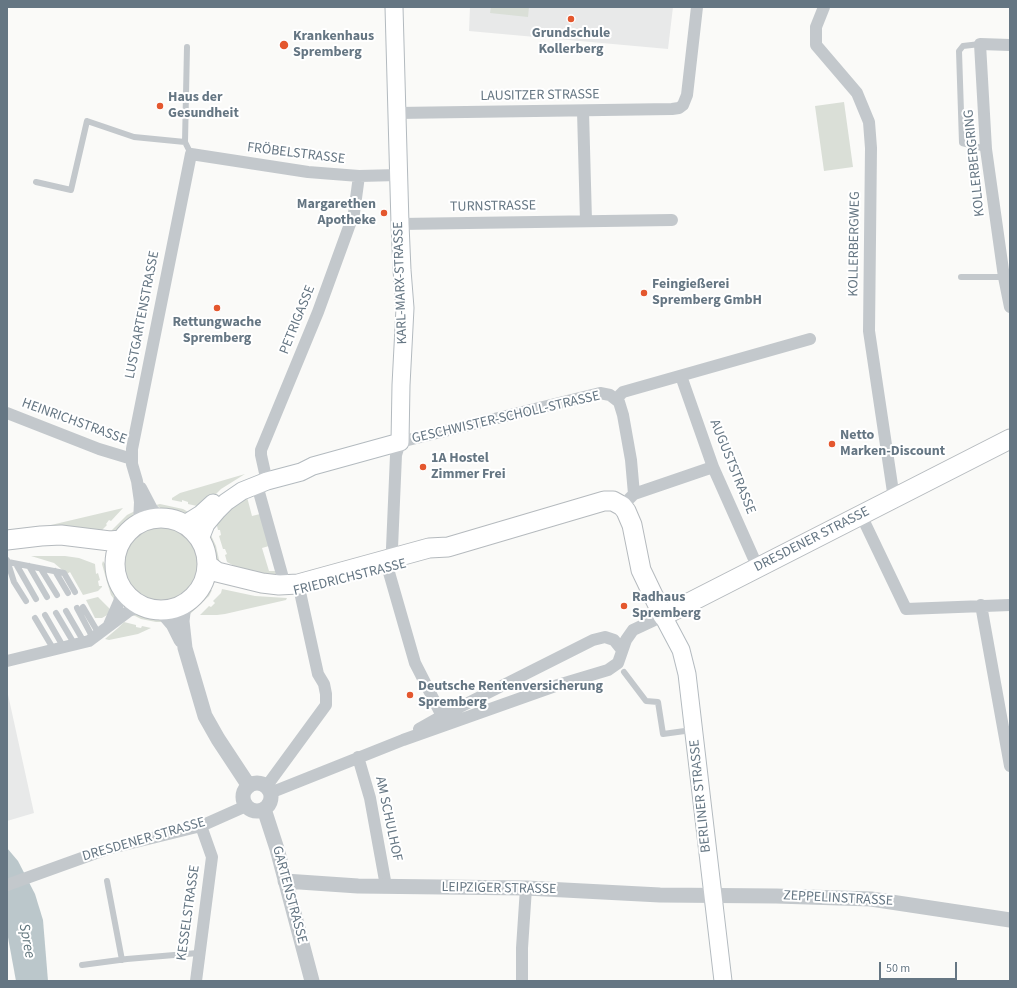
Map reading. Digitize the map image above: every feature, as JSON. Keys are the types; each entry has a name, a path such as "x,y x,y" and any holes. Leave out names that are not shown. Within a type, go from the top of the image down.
{"main road":[{"name":"KARL-MARX-STRASSE","path":"394,7 398,175 405,308 400,442"},
{"name":"DRESDENER STRASSE","path":"663,616 1010,439"},
{"name":"GESCHWISTER-SCHOLL-STRASSE","path":"200,539 206,524 217,511 238,494 263,479 300,465 313,466 400,442"},
{"name":"GESCHWISTER-SCHOLL-STRASSE","path":"185,524 201,514 219,496 232,486 247,478 263,479"},
{"name":"FRIEDRICHSTRASSE","path":"202,585 220,584 254,591 282,594 293,588 391,563 432,557 448,547 604,501 628,500"},
{"path":"628,500 626,511 632,525 641,570 663,616"},
{"path":"170,518 185,524 193,530 200,539 207,555 208,565 206,575 197,594 184,604 171,609 161,610 150,609 130,599 122,589 116,575 115,561 117,547 121,540 129,530 147,519 170,518"},
{"path":"7,540 61,535 110,541 121,540"},
{"path":"9,559 30,546 58,545 93,550 103,553 115,561"},
{"name":"FRIEDRICHSTRASSE","path":"208,565 217,572 227,576 262,584 293,588"},
{"name":"BERLINER STRASSE","path":"663,616 681,650 687,674 723,981"}],"street":[{"name":"LAUSITZER STRASSE","path":"397,113 583,111 679,108 683,105 687,95 697,7"},
{"name":"KOLLERBERGWEG","path":"824,7 816,26 816,45 857,93 869,122 871,148 869,331 895,498"},
{"path":"980,44 1010,45"},
{"name":"KOLLERBERGRING","path":"980,44 986,149 1004,278 1010,307"},
{"path":"583,111 586,221"},
{"name":"FRÖBELSTRASSE","path":"191,154 308,172 360,176 398,175"},
{"name":"LUSTGARTENSTRASSE","path":"139,523 140,508 137,481 132,464 132,449 191,154"},
{"name":"PETRIGASSE","path":"268,790 326,705 326,694 324,684 318,674 263,479 261,450 318,312 354,213 360,176"},
{"name":"TURNSTRASSE","path":"400,224 672,220"},
{"name":"GESCHWISTER-SCHOLL-STRASSE","path":"400,442 600,393 610,395 616,399 623,392 810,338"},
{"name":"AUGUSTSTRASSE","path":"681,376 713,467 758,568"},
{"path":"616,399 619,402 623,415 630,460 628,500 713,467"},
{"name":"HEINRICHSTRASSE","path":"7,413 99,450 132,459"},
{"name":"KARL-MARX-STRASSE","path":"400,442 396,455 391,563 414,663 442,716"},
{"name":"LUSTGARTENSTRASSE","path":"137,481 152,510 159,518"},
{"path":"861,514 906,609 1010,605"},
{"path":"108,626 119,602 122,589"},
{"path":"184,604 182,621 185,648 205,716 218,739 249,786 244,793 244,802 246,806 255,811 264,809 270,802 268,790"},
{"path":"981,605 1009,762"},
{"path":"7,661 78,643 108,626 129,611 142,606"},
{"path":"161,610 173,624 185,648"},
{"name":"DRESDENER STRASSE","path":"249,786 257,783 268,790 358,758 413,736 558,685 608,670 618,663 626,640 633,630 663,616"},
{"name":"DRESDENER STRASSE","path":"413,736 415,731 442,716 593,640 605,637 614,640 622,650"},
{"name":"AM SCHULHOF","path":"358,758 370,798 386,886"},
{"name":"DRESDENER STRASSE","path":"7,885 42,873 55,866 107,849 201,826 246,806"},
{"name":"GARTENSTRASSE","path":"264,809 277,849 312,981"},
{"name":"KESSELSTRASSE","path":"196,981 198,954 212,857 201,826"},
{"name":"LEIPZIGER STRASSE","path":"285,881 358,886 526,888 660,895 712,896"},
{"path":"522,981 522,948 526,888"},
{"name":"ZEPPELINSTRASSE","path":"712,896 776,896 871,899 1010,920"}],"lane":[{"path":"980,44 963,46 959,51 962,143 986,149"},
{"path":"187,47 185,142 191,154"},
{"path":"36,182 71,190 87,121 134,137 185,142"},
{"path":"961,277 1004,278"},
{"path":"9,559 29,566 64,573 75,592"},
{"path":"9,559 36,599"},
{"path":"9,559 14,582 26,601"},
{"path":"29,566 47,597"},
{"path":"41,569 57,595"},
{"path":"55,571 68,593"},
{"path":"78,643 83,607"},
{"path":"76,608 78,643"},
{"path":"66,611 78,643"},
{"path":"56,613 78,643"},
{"path":"45,615 78,643"},
{"path":"35,618 78,643"},
{"path":"624,672 646,701 658,702 663,734 694,730"},
{"path":"107,881 122,960"},
{"path":"82,965 122,960 198,954"}],"shaded area":[{"name":"Grundschule Kollerberg","path":"470,7 673,7 668,49 469,31"},
{"path":"491,7 529,7 528,17 490,13"},
{"path":"844,102 853,167 824,171 815,106"},
{"path":"245,474 221,489 201,509 182,500 182,502 172,500 172,498 180,493"},
{"path":"247,497 252,516 260,514 269,546 262,548 269,571 275,571 277,575 253,572 238,568 227,562 225,555 227,554 225,549 223,549 219,536 221,535 220,530 218,530 216,522 223,513"},
{"path":"160,504 183,509 190,513 184,515 165,511 156,505"},
{"path":"123,508 111,521 109,520 106,524 107,525 97,535 34,529"},
{"path":"135,511 130,521 120,530 116,533 109,533 127,515"},
{"path":"161,523 177,526 190,535 199,548 202,564 199,580 190,593 177,602 161,605 145,602 132,593 123,580 120,564 123,548 132,535 145,526"},
{"path":"209,531 216,546 220,564 215,561 213,556 208,540"},
{"path":"31,556 65,556 79,558 95,564 96,574 98,573 100,580 98,581 99,586 102,587 98,591 83,595 70,572 67,574 54,563"},
{"path":"103,561 108,568 114,588 114,599 111,595 107,582 102,564"},
{"path":"222,589 255,596 287,598 286,600 225,614 200,615 209,606 211,607 215,603 213,601 221,593"},
{"path":"212,590 209,596 189,615 189,609 206,592"},
{"path":"98,597 111,610 109,614 102,618 95,618 86,600"},
{"path":"133,615 160,617 163,622 141,619"},
{"path":"124,622 136,625 136,627 141,628 142,626 151,628 138,634 109,640 105,639"},
{"path":"7,690 34,813 7,821"}],"water":[{"name":"Spree","path":"7,848 18,861 35,894 43,920 48,981 16,981 7,932"}],"place":[{"name":"Grundschule Kollerberg","path":"571,19"},
{"name":"Krankenhaus Spremberg","path":"284,45"},
{"name":"Haus der Gesundheit","path":"160,106"},
{"name":"Margarethen Apotheke","path":"384,213"},
{"name":"Feingießerei Spremberg GmbH","path":"644,293"},
{"name":"Rettungwache Spremberg","path":"217,308"},
{"name":"Netto Marken-Discount","path":"832,444"},
{"name":"1A Hostel Zimmer Frei","path":"423,467"},
{"name":"Radhaus Spremberg","path":"624,606"},
{"name":"Deutsche Rentenversicherung Spremberg","path":"410,695"}]}
